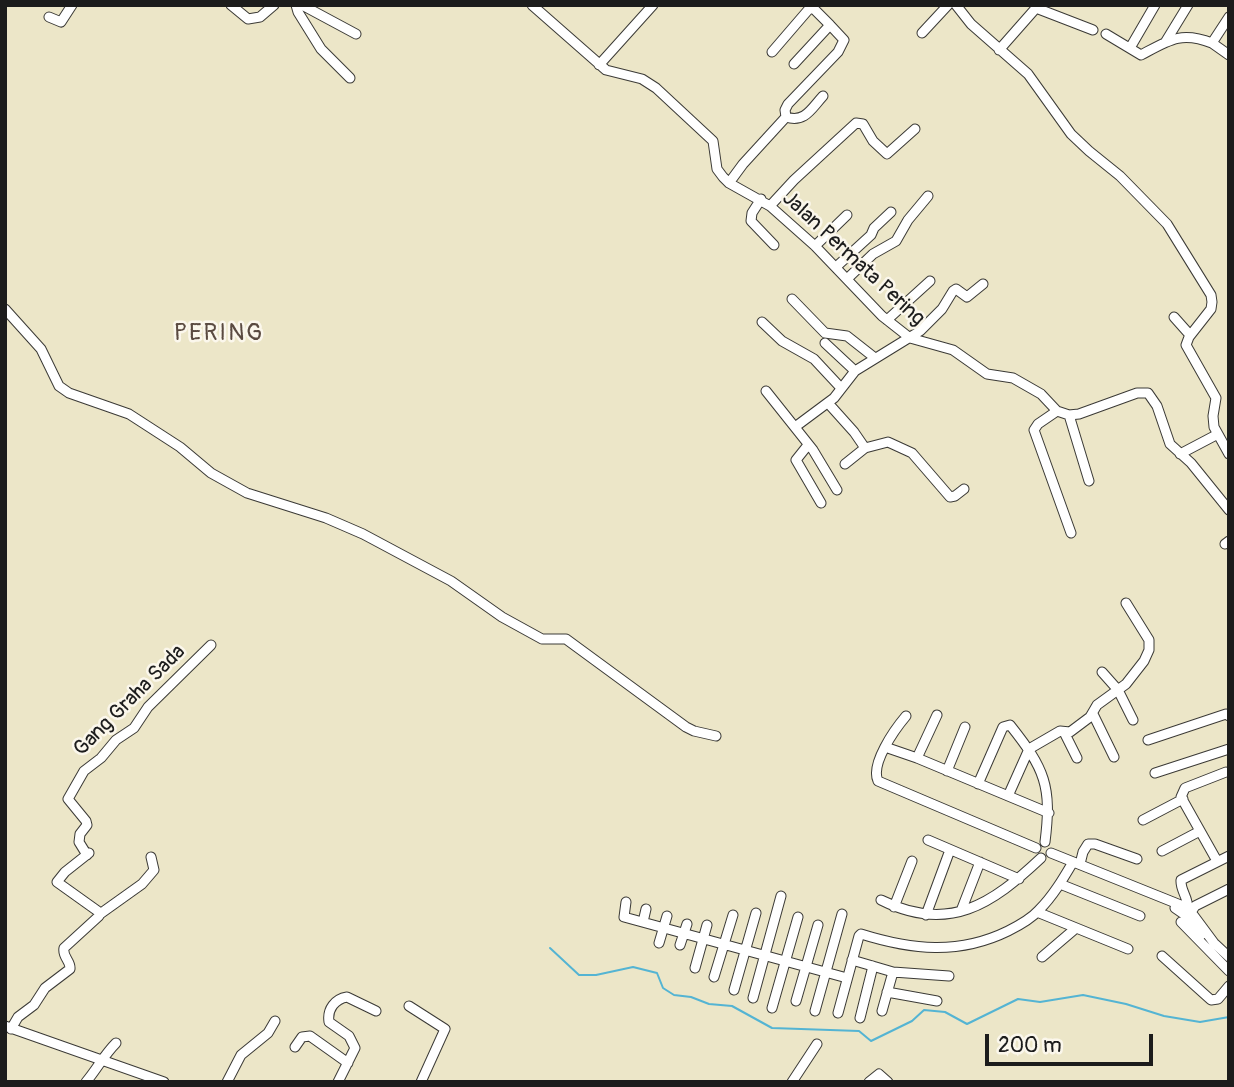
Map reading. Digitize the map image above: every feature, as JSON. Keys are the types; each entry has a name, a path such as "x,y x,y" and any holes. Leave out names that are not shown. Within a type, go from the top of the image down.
{"street":[{"path":"49,17 61,22 72,5"},
{"path":"231,5 244,18 254,19 274,5"},
{"path":"296,5 321,48 350,78"},
{"path":"302,5 356,34"},
{"path":"531,5 599,65 611,72 646,80 656,88 713,141 718,169 729,183 786,117"},
{"path":"599,65 653,5"},
{"path":"922,33 948,5"},
{"path":"956,5 971,24 1028,74 1072,134 1088,151 1120,176 1167,224 1211,295 1211,309 1190,335 1186,345 1217,400 1213,416 1218,434 1229,454"},
{"path":"1130,48 1155,5"},
{"path":"1166,41 1188,5"},
{"path":"999,50 1036,8 1093,30"},
{"path":"772,52 809,9 814,9 830,24 845,43 788,104 786,117"},
{"path":"1212,43 1229,17"},
{"path":"793,64 830,24"},
{"path":"1106,34 1141,55 1166,41 1193,36 1212,43 1229,55"},
{"path":"786,117 794,120 803,118 823,96"},
{"path":"770,206 856,123 863,124 873,141 887,154 915,129"},
{"name":"Jalan Permata Pering","path":"729,183 770,206 815,246 887,320 910,338 953,350 987,374 1018,380 1041,394 1057,411 1069,415"},
{"path":"847,279 873,254 896,241 908,220 928,196"},
{"path":"761,199 752,213 751,221 774,246"},
{"path":"836,267 871,235 874,228 891,212"},
{"path":"815,246 848,215"},
{"path":"887,320 930,281"},
{"path":"795,427 828,403 855,371 910,338 942,309 953,291 956,289 967,297 983,284"},
{"path":"792,299 825,333 847,336 875,358"},
{"path":"5,309 41,349 59,386 69,393 129,414 180,447 211,473 247,493 326,518 363,534 451,581 502,617 542,639 566,639 686,727 716,736"},
{"path":"1174,317 1190,335"},
{"path":"762,322 782,341 814,359 841,388"},
{"path":"825,343 855,371"},
{"path":"766,391 808,445 837,490"},
{"path":"1089,481 1069,415 1137,393 1148,393 1157,406 1170,444 1191,463 1229,510"},
{"path":"828,403 865,448"},
{"path":"1057,411 1034,430 1070,533"},
{"path":"1180,454 1218,434"},
{"path":"845,464 865,448 883,442 891,443 912,453 950,497 964,489"},
{"path":"808,445 796,460 821,503"},
{"path":"1008,796 1029,749 1055,734 1070,732 1093,714 1097,705 1135,674 1149,650 1149,640 1126,604"},
{"name":"Gang Graha Sada","path":"100,914 57,882 88,854 79,842 80,834 87,825 86,821 68,799 84,771 101,758 116,740 134,727 148,707 211,645"},
{"path":"1102,672 1118,690 1133,720"},
{"path":"1093,714 1114,757"},
{"path":"1148,740 1226,714 1229,716"},
{"path":"917,758 937,715"},
{"path":"906,716 885,747 876,778 883,784 1036,848"},
{"path":"978,784 1003,727 1010,725 1029,749 1046,783 1049,813 1045,842"},
{"path":"947,771 965,727"},
{"path":"1064,732 1077,758"},
{"path":"885,747 1049,813"},
{"path":"1155,773 1229,749"},
{"path":"1143,820 1183,794 1226,772"},
{"path":"1183,794 1217,861"},
{"path":"1162,851 1200,831"},
{"path":"928,840 1018,879"},
{"path":"881,900 894,907 926,915 961,911 993,898 1041,858 1047,857 1051,847 1045,842 1039,843 1036,848 1041,858"},
{"path":"838,1013 859,936 908,947 950,948 994,938 1037,912 1088,844 1137,859"},
{"path":"926,915 950,850"},
{"path":"1051,852 1156,896 1187,914 1229,957"},
{"path":"1229,856 1181,880 1180,884 1188,901 1187,914 1209,945 1229,964"},
{"path":"151,857 154,870 142,884 100,914 64,948 63,954 70,964 67,972 45,988 34,1005 8,1027 164,1082"},
{"path":"894,907 912,862"},
{"path":"961,911 980,862"},
{"path":"1060,884 1140,916"},
{"path":"1187,914 1195,906 1229,889"},
{"path":"753,998 781,896"},
{"path":"626,902 623,916 664,928 685,929 704,939 847,978"},
{"path":"643,922 646,909"},
{"path":"1037,912 1128,949"},
{"path":"734,990 756,913"},
{"path":"1187,914 1229,971"},
{"path":"714,978 733,915"},
{"path":"815,1012 842,915"},
{"path":"659,943 667,916"},
{"path":"772,1008 798,917"},
{"path":"695,968 707,925"},
{"path":"796,1001 818,925"},
{"path":"1042,957 1076,928"},
{"path":"680,946 685,929"},
{"path":"1162,956 1211,1000 1218,999 1229,986"},
{"path":"852,960 893,972 949,976"},
{"path":"860,1018 873,966"},
{"path":"882,1012 893,972"},
{"path":"887,992 937,1001"},
{"path":"338,1082 355,1048 349,1036 329,1021 332,1007 341,998 347,997 376,1011"},
{"path":"409,1006 445,1029 421,1082"},
{"path":"228,1082 241,1055 268,1033 275,1020"},
{"path":"295,1047 302,1037 310,1036 348,1063"},
{"path":"86,1082 100,1059 116,1043"},
{"path":"792,1082 817,1044"},
{"path":"869,1082 880,1074 888,1082"}],"waterway":[{"path":"550,948 579,975 596,975 633,967 657,973 663,988 674,995 691,997 709,1004 732,1006 772,1028 859,1031 871,1041 912,1021 924,1010 945,1012 967,1024 1018,999 1040,1002 1083,995 1164,1016 1200,1022 1229,1017"}],"district":[{"name":"PERING","path":"219,334"}]}
